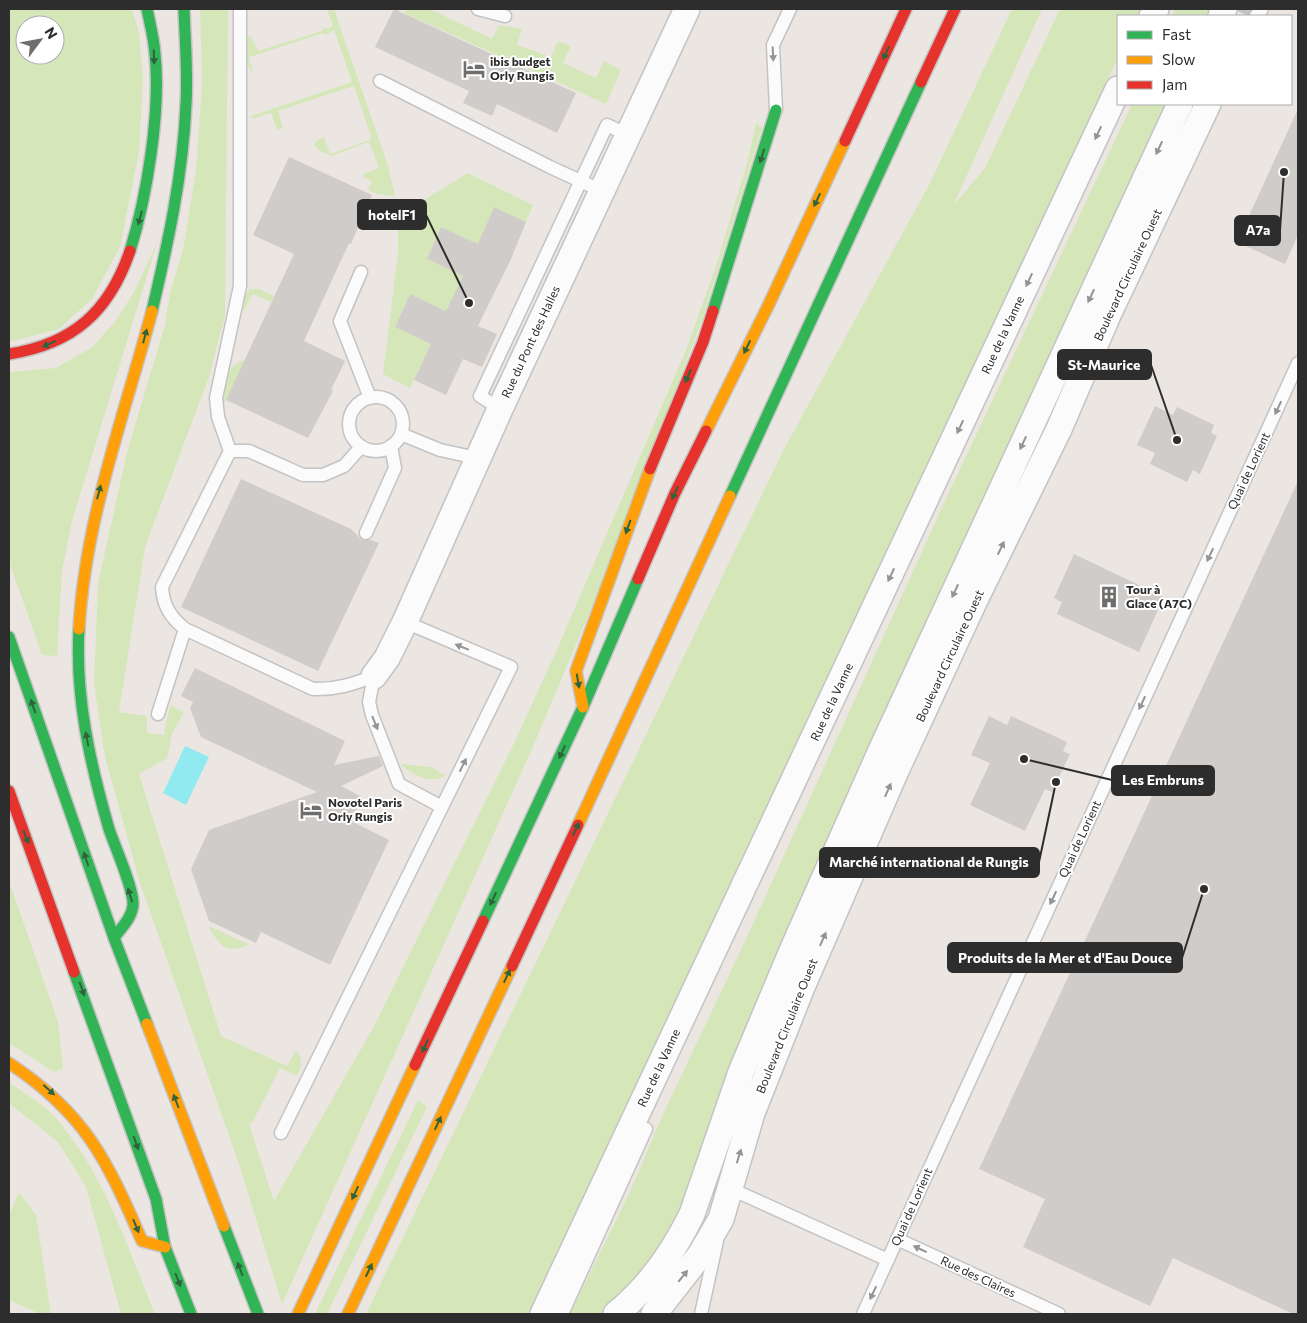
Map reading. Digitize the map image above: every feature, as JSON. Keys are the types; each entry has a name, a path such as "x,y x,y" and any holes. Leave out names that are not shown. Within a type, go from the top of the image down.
{"highway":[{"path":"9,354 35,351 72,334 98,311 118,280 134,242 143,205 156,103 154,43 147,9"},
{"path":"114,938 126,922 133,903 106,816 87,742 77,659 78,609 92,516 140,355 165,258 176,200 187,87 184,9"},
{"path":"298,1314 582,708 675,493 769,304 906,9"},
{"path":"348,1314 557,870 955,9"},
{"path":"582,708 576,671 660,441 703,342 776,110"},
{"path":"9,637 114,938 258,1314"},
{"path":"9,791 156,1199 165,1247 191,1314"},
{"path":"9,1063 50,1090 79,1120 111,1170 142,1241 165,1247"}],"street":[{"name":"Rue du Pont des Halles","path":"374,676 387,658 405,622 500,409 591,186 628,136 688,9"},
{"name":"Rue de la Vanne","path":"544,1314 1117,91"},
{"path":"616,1314 637,1296 650,1279 684,1231 692,1214 741,1072 794,946 887,737 1180,105"},
{"name":"Boulevard Circulaire Ouest","path":"654,1314 700,1255 721,1219 752,1113 802,987 895,773 974,602 1059,429 1108,315 1208,105"}],"lane":[{"path":"240,9 240,286 216,398 218,417 230,451 162,587 162,599 174,620 185,629 313,689 329,690 352,685 374,676"},
{"path":"478,9 504,16"},
{"path":"776,110 773,45 790,9"},
{"path":"380,82 591,186"},
{"path":"361,272 340,321 370,398"},
{"name":"Quai de Lorient","path":"863,1314 1298,363"},
{"path":"380,397 390,401 398,409 402,418 401,434 391,446 382,450 371,451 361,447 354,440 349,430 353,409 360,402 370,398 380,397"},
{"path":"401,434 440,450 477,458"},
{"path":"366,533 395,468 391,446"},
{"path":"230,451 249,451 303,475 322,475 344,466 361,447"},
{"path":"281,1133 511,667 405,622"},
{"path":"158,714 185,629"},
{"path":"374,676 369,702 372,715 399,784 442,807"},
{"path":"562,1314 646,1129"},
{"path":"729,1188 888,1260"},
{"path":"701,1314 721,1219"},
{"name":"Rue des Claires","path":"897,1239 1059,1314"}],"green space":[{"path":"9,9 132,9 139,33 143,77 139,152 120,247 92,299 59,329 9,342"},
{"path":"200,9 228,9 225,315 209,377 145,547 119,712 147,716 147,733 164,735 170,705 184,712 172,734 167,758 139,774 221,1036 287,1066 296,1050 301,1059 301,1066 297,1076 280,1068 252,1123 249,1124 274,1201 373,1028 515,741 555,654 686,350 715,269 748,160 756,123 762,128 702,320 604,578 532,749 282,1304 240,1167 140,883 105,757 94,684 98,584 127,452 165,325 170,293 183,249 196,170 202,84"},
{"path":"327,9 334,9 387,163 395,196 377,194 368,190 372,182 364,177 363,174 379,168 369,142 331,156 320,151 314,145 317,140 324,137 330,154 370,140 371,136 354,86 278,111 283,128 277,130 271,113 252,119 251,116 352,82 334,30 327,35 323,33 249,57 253,73 246,64 247,39 250,35 258,51 322,31 324,27 328,29 333,26"},
{"path":"407,9 430,9 492,39 499,25 522,29 517,45 551,57 558,41 571,46 563,63 596,78 604,61 621,70 606,104 404,13"},
{"path":"1012,9 1042,9 953,206 985,168 1060,9 1141,9 1138,15 1117,15 1117,60 528,1314 366,1314 784,449 929,185"},
{"path":"1175,9 1211,9 1208,15 1172,15"},
{"path":"1132,105 1169,105 681,1214 659,1253 610,1307 600,1314 570,1314 629,1194 665,1110 746,939 944,503"},
{"path":"468,173 533,205 526,222 494,207 478,244 441,227 427,259 463,276 446,311 410,294 395,327 431,344 410,388 383,374 398,253 398,216"},
{"path":"157,243 72,521 62,571 57,656 42,655 9,561 9,372 56,368 91,348 114,323 134,292"},
{"path":"250,289 260,289 274,296 271,302 253,294 243,312 244,297"},
{"path":"245,360 223,404 223,384 229,371 239,362"},
{"path":"400,764 431,767 446,776 433,779 422,778"},
{"path":"9,881 58,1022 63,1066 62,1069 54,1072 9,1043"},
{"path":"211,927 248,944 247,946 233,949 224,947 213,935 209,928"},
{"path":"9,1082 55,1117 87,1162 113,1211 155,1314 121,1314 86,1187 58,1142 9,1103"},
{"path":"418,1100 427,1107 327,1314 315,1314"},
{"path":"19,1192 36,1215 51,1314 40,1314 9,1300 9,1216"}],"water":[{"path":"185,746 209,757 186,805 163,793"}],"building":[{"name":"ibis budget Orly Rungis","path":"394,9 576,93 557,133 497,104 492,116 463,103 469,91 375,47"},
{"path":"1298,109 1298,235 1285,264 1237,242"},
{"path":"289,157 372,195 351,244 349,243 304,341 345,361 331,390 333,391 308,438 226,400 294,254 253,235"},
{"path":"494,207 526,222 511,259 478,326 497,334 482,367 463,359 446,395 414,380 431,344 395,327 410,294 446,311 463,276 427,259 441,227 478,244"},
{"path":"1155,406 1173,415 1177,407 1214,425 1211,433 1217,436 1200,474 1193,470 1187,482 1150,464 1155,453 1137,445"},
{"path":"241,479 351,529 362,540 371,540 379,543 318,671 181,607"},
{"path":"1298,481 1298,1314 1293,1314 1173,1258 1150,1306 1023,1247 1045,1199 979,1169"},
{"name":"Tour à Glace (A7C)","path":"1074,554 1164,597 1139,652 1057,614 1062,602 1054,598"},
{"name":"Novotel Paris Orly Rungis","path":"195,668 345,741 334,765 379,756 383,766 341,786 362,797 351,821 389,840 330,965 261,932 256,943 209,921 191,869 209,830 317,792 201,737 190,708 193,702 181,696"},
{"path":"989,716 1007,725 1011,716 1067,742 1063,751 1070,754 1052,792 1045,789 1025,831 970,805 990,763 971,755"}],"tunnel":[{"path":"1249,15 1252,9"}],"traffic: fast":[{"path":"130,251 147,180 156,101 155,54 147,9"},
{"path":"152,311 169,234 182,157 187,92 184,9"},
{"path":"730,496 921,82"},
{"path":"713,311 776,110"},
{"path":"483,921 583,707 638,579"},
{"path":"79,629 79,680 90,755 109,829 133,898 131,914 114,938"},
{"path":"9,637 114,938 147,1024"},
{"path":"74,972 156,1199 165,1247 191,1314"},
{"path":"224,1226 258,1314"}],"traffic: slow":[{"path":"706,431 769,304 845,141"},
{"path":"79,629 83,588 97,508 152,311"},
{"path":"583,707 576,671 650,469"},
{"path":"578,825 730,496"},
{"path":"348,1314 512,966"},
{"path":"147,1024 224,1226"},
{"path":"9,1063 57,1101 91,1140 105,1162 142,1241 165,1247"},
{"path":"298,1314 415,1065"}],"traffic: jam":[{"path":"845,141 906,9"},
{"path":"921,82 955,9"},
{"path":"9,354 52,342 86,322 111,291 130,251"},
{"path":"650,469 703,342 713,311"},
{"path":"638,579 675,493 706,431"},
{"path":"9,791 74,972"},
{"path":"512,966 578,825"},
{"path":"415,1065 483,921"}],"place":[{"name":"ibis budget Orly Rungis","path":"474,69"},
{"name":"A7a","path":"1284,172"},
{"name":"hotelF1","path":"469,303"},
{"name":"St-Maurice","path":"1177,440"},
{"name":"Tour à Glace (A7C)","path":"1109,597"},
{"name":"Les Embruns","path":"1024,759"},
{"name":"Marché international de Rungis","path":"1056,782"},
{"name":"Novotel Paris Orly Rungis","path":"311,810"},
{"name":"Produits de la Mer et d'Eau Douce","path":"1204,889"}]}
